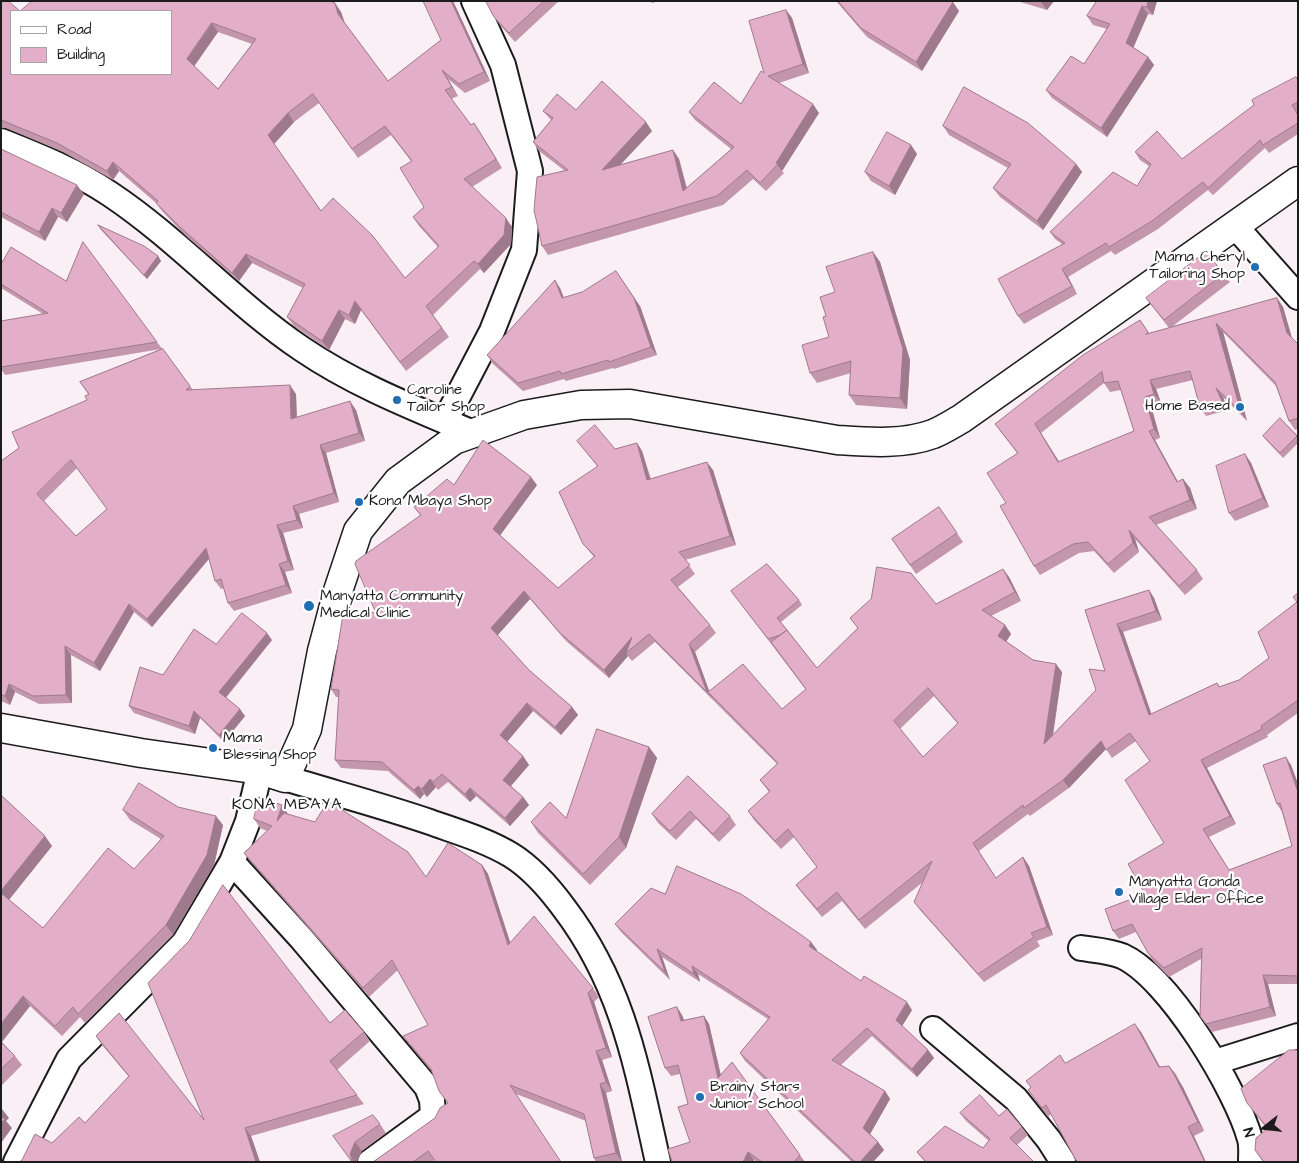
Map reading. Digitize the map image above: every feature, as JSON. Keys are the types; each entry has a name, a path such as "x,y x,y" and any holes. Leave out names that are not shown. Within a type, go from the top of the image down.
{"street":[{"path":"445,421 492,331 524,250 530,171 503,65 474,1"},
{"path":"1,141 58,164 110,194 156,229 230,294 302,349 365,386 472,433"},
{"path":"16,1162 69,1059 184,944 232,862 248,822 273,774 307,729 322,651 338,591 358,531 398,481 454,440 524,415 581,406 630,404 837,440 881,442 933,434 961,419 1298,181"},
{"path":"1235,226 1298,297"},
{"path":"1,728 273,774 477,838 512,856 548,886 580,929 611,986 631,1042 658,1162"},
{"path":"232,862 301,938 427,1087 432,1100 433,1116 370,1162"},
{"path":"1081,948 1122,956 1159,985 1180,1011 1215,1062 1241,1114 1250,1140 1251,1162"},
{"path":"934,1030 1016,1100 1049,1140 1063,1162"},
{"path":"1215,1062 1298,1036"}],"building":[{"path":"1,1 8,1 19,10 10,10 10,75 172,75 172,10 21,10 32,1 330,1 335,3 338,14 388,81 441,40 423,1 451,1 484,72 459,84 442,70 452,87 445,90 471,125 474,123 496,159 464,179 506,218 504,235 478,264 474,261 426,306 442,328 400,362 355,301 349,315 339,310 322,341 287,317 305,284 246,254 232,273 180,227 156,203 158,201 113,162 107,171 57,143 1,120","holes":["212,23 256,39 218,89 187,59","313,94 352,149 385,126 412,161 400,168 424,207 413,217 439,246 405,278 372,235 333,198 321,211 268,135 288,113"]},
{"path":"486,1 544,1 509,33 494,17"},
{"path":"838,1 953,2 916,62 861,28"},
{"path":"1097,1 1148,1 1147,7 1142,6 1126,43 1148,57 1101,128 1046,90 1071,56 1084,64 1110,24 1087,16"},
{"path":"786,10 803,64 768,76 813,104 776,163 778,164 760,183 747,170 717,196 542,246 534,210 537,177 568,170 533,142 553,118 543,111 557,94 576,110 602,81 646,122 602,170 673,150 683,191 734,147 689,112 714,82 741,104 761,71 764,73 749,21"},
{"path":"1296,77 1298,80 1298,102 1292,105 1298,115 1298,123 1263,145 1260,140 1208,188 1203,182 1152,221 1109,247 1106,243 1062,269 1072,286 1018,316 998,279 1065,243 1050,232 1113,172 1137,186 1151,164 1135,152 1157,131 1182,159 1254,105 1252,100"},
{"path":"964,87 1028,123 1076,164 1037,221 993,188 1011,164 943,126"},
{"path":"887,132 911,145 889,186 865,172"},
{"path":"1,149 77,185 61,213 52,208 39,232 1,212"},
{"path":"98,225 144,246 158,256 144,275"},
{"path":"83,242 157,342 1,367 1,321 48,313 1,284 1,264 11,247 66,281"},
{"path":"1207,251 1223,274 1164,320 1146,298"},
{"path":"873,252 903,349 900,398 849,395 851,361 810,373 802,345 829,337 823,317 826,316 820,297 835,292 826,267"},
{"path":"616,271 634,298 651,347 609,362 608,360 561,374 560,371 518,383 487,355 555,280 562,298 582,292"},
{"path":"1277,298 1287,333 1298,344 1298,418 1289,421 1275,382 1216,323 1241,412 1216,388 1222,401 1200,407 1190,371 1150,380 1154,394 1145,397 1154,429 1149,431 1177,482 1183,479 1190,500 1149,517 1197,570 1179,586 1129,530 1133,543 1108,564 1088,542 1073,544 1034,566 1000,506 1006,503 987,473 1018,453 995,424 1083,355 1140,320 1148,332 1146,334","holes":["1102,372 1104,383 1118,381 1134,431 1058,462 1035,424"]},
{"path":"163,349 190,386 186,390 290,385 291,419 350,401 359,433 320,445 334,493 293,506 297,520 277,525 288,561 279,564 286,585 228,603 221,579 215,581 206,548 147,619 129,604 94,663 65,646 66,695 33,696 9,684 5,696 1,695 1,461 19,448 12,432 87,400 85,396 89,394 80,382","holes":["71,460 107,509 76,536 37,494"]},
{"path":"1280,418 1297,436 1280,453 1263,436"},
{"path":"595,425 615,449 637,443 647,480 707,462 730,536 679,552 690,565 671,580 710,625 689,644 707,692 649,634 626,653 632,637 604,670 560,633 524,591 491,628 529,670 572,707 555,727 527,703 500,735 523,756 503,780 523,797 505,818 470,788 465,794 442,774 433,782 430,779 422,789 418,786 414,790 382,762 335,760 339,690 331,689 344,608 376,613 355,564 356,561 421,515 414,507 447,479 454,485 483,440 531,477 493,529 558,588 595,556 583,544 559,492 598,466 577,441"},
{"path":"1245,454 1263,498 1229,513 1216,466"},
{"path":"939,507 957,533 910,565 892,539"},
{"path":"767,564 799,600 777,618 787,630 780,635 768,639 731,591"},
{"path":"877,567 911,573 936,604 1003,569 1015,592 982,610 1005,625 998,636 1033,660 1056,664 1044,744 1096,690 1089,669 1105,671 1085,610 1149,590 1156,611 1117,624 1149,715 1217,683 1219,687 1239,680 1269,658 1258,632 1297,602 1293,597 1298,593 1298,700 1261,726 1262,729 1201,760 1230,816 1203,829 1229,870 1292,846 1280,803 1277,804 1263,765 1286,757 1298,792 1298,976 1263,975 1270,1007 1206,1024 1200,1016 1202,948 1164,968 1148,953 1132,924 1113,931 1105,909 1145,894 1128,864 1164,843 1125,780 1150,761 1130,733 1106,750 1101,741 1063,780 1024,808 1023,805 973,843 996,878 1023,857 1047,927 1031,933 1034,937 978,974 914,902 932,861 859,920 837,892 817,909 796,885 817,867 788,829 775,841 748,811 770,791 760,780 778,763 708,692 743,664 782,709 806,689 771,642 787,630 817,668 858,628 850,618 871,599","holes":["928,688 958,723 923,757 894,721"]},
{"path":"242,613 267,633 219,692 240,709 219,735 194,711 189,726 129,706 140,667 163,675 194,629 216,644"},
{"path":"597,729 649,747 619,837 583,874 531,822 550,802 566,818"},
{"path":"688,776 730,816 713,834 690,811 670,831 652,814"},
{"path":"139,783 178,807 216,816 207,855 166,925 78,1014 73,1007 55,1026 23,996 1,1024 1,893 43,928 108,848 134,869 164,836 123,810"},
{"path":"1,795 45,836 1,891"},
{"path":"259,797 282,805 277,821 284,813 315,822 328,801 408,852 426,877 448,843 482,865 508,945 534,916 593,988 588,993 606,1048 596,1051 606,1082 600,1084 616,1153 594,1158 584,1114 510,1085 561,1162 436,1162 428,1151 413,1162 373,1162 435,1118 440,1108 448,1103 439,1091 431,1069 403,1036 428,1025 392,960 363,988 244,853 272,826 254,819"},
{"path":"677,866 741,894 800,934 811,942 809,946 861,981 864,976 907,1002 896,1020 928,1050 912,1069 867,1028 832,1060 885,1091 863,1128 878,1142 860,1162 855,1162 740,1053 770,1017 692,966 694,974 657,949 665,972 615,924 651,888 665,894"},
{"path":"223,885 330,1023 345,1010 364,1032 330,1061 357,1095 245,1128 256,1162 19,1162 22,1160 35,1134 52,1143 79,1117 85,1123 129,1076 96,1036 119,1013 204,1120 148,983 189,941"},
{"path":"677,1007 681,1021 704,1016 718,1078 732,1062 800,1155 794,1162 762,1162 748,1152 743,1162 672,1162 668,1149 690,1142 678,1107 688,1104 678,1065 665,1068 648,1017"},
{"path":"1135,1024 1159,1067 1169,1066 1176,1078 1198,1122 1188,1127 1205,1162 1077,1162 1046,1105 1042,1108 1028,1090 1031,1087 1026,1081 1060,1055 1065,1063"},
{"path":"1,1042 15,1056 1,1069"},
{"path":"1289,1050 1298,1050 1298,1162 1264,1162 1255,1150 1256,1138 1268,1128 1247,1103 1241,1089"},
{"path":"980,1095 999,1116 1007,1109 1022,1127 1010,1138 1034,1162 926,1162 917,1152 945,1126 983,1148 990,1139 960,1113"},
{"path":"373,1115 380,1124 355,1142 350,1154 354,1162 352,1162 333,1136"}],"place":[{"name":"Mama Cheryl Tailoring Shop","path":"1255,267"},
{"name":"Caroline Tailor Shop","path":"397,400"},
{"name":"Home Based","path":"1240,407"},
{"name":"Kona Mbaya Shop","path":"359,502"},
{"name":"Manyatta Community Medical Clinic","path":"309,606"},
{"name":"Mama Blessing Shop","path":"213,748"},
{"name":"Manyatta Gonda Village Elder Office","path":"1119,892"},
{"name":"Brainy Stars Junior School","path":"700,1097"}],"district":[{"name":"KONA MBAYA","path":"287,806"}]}
